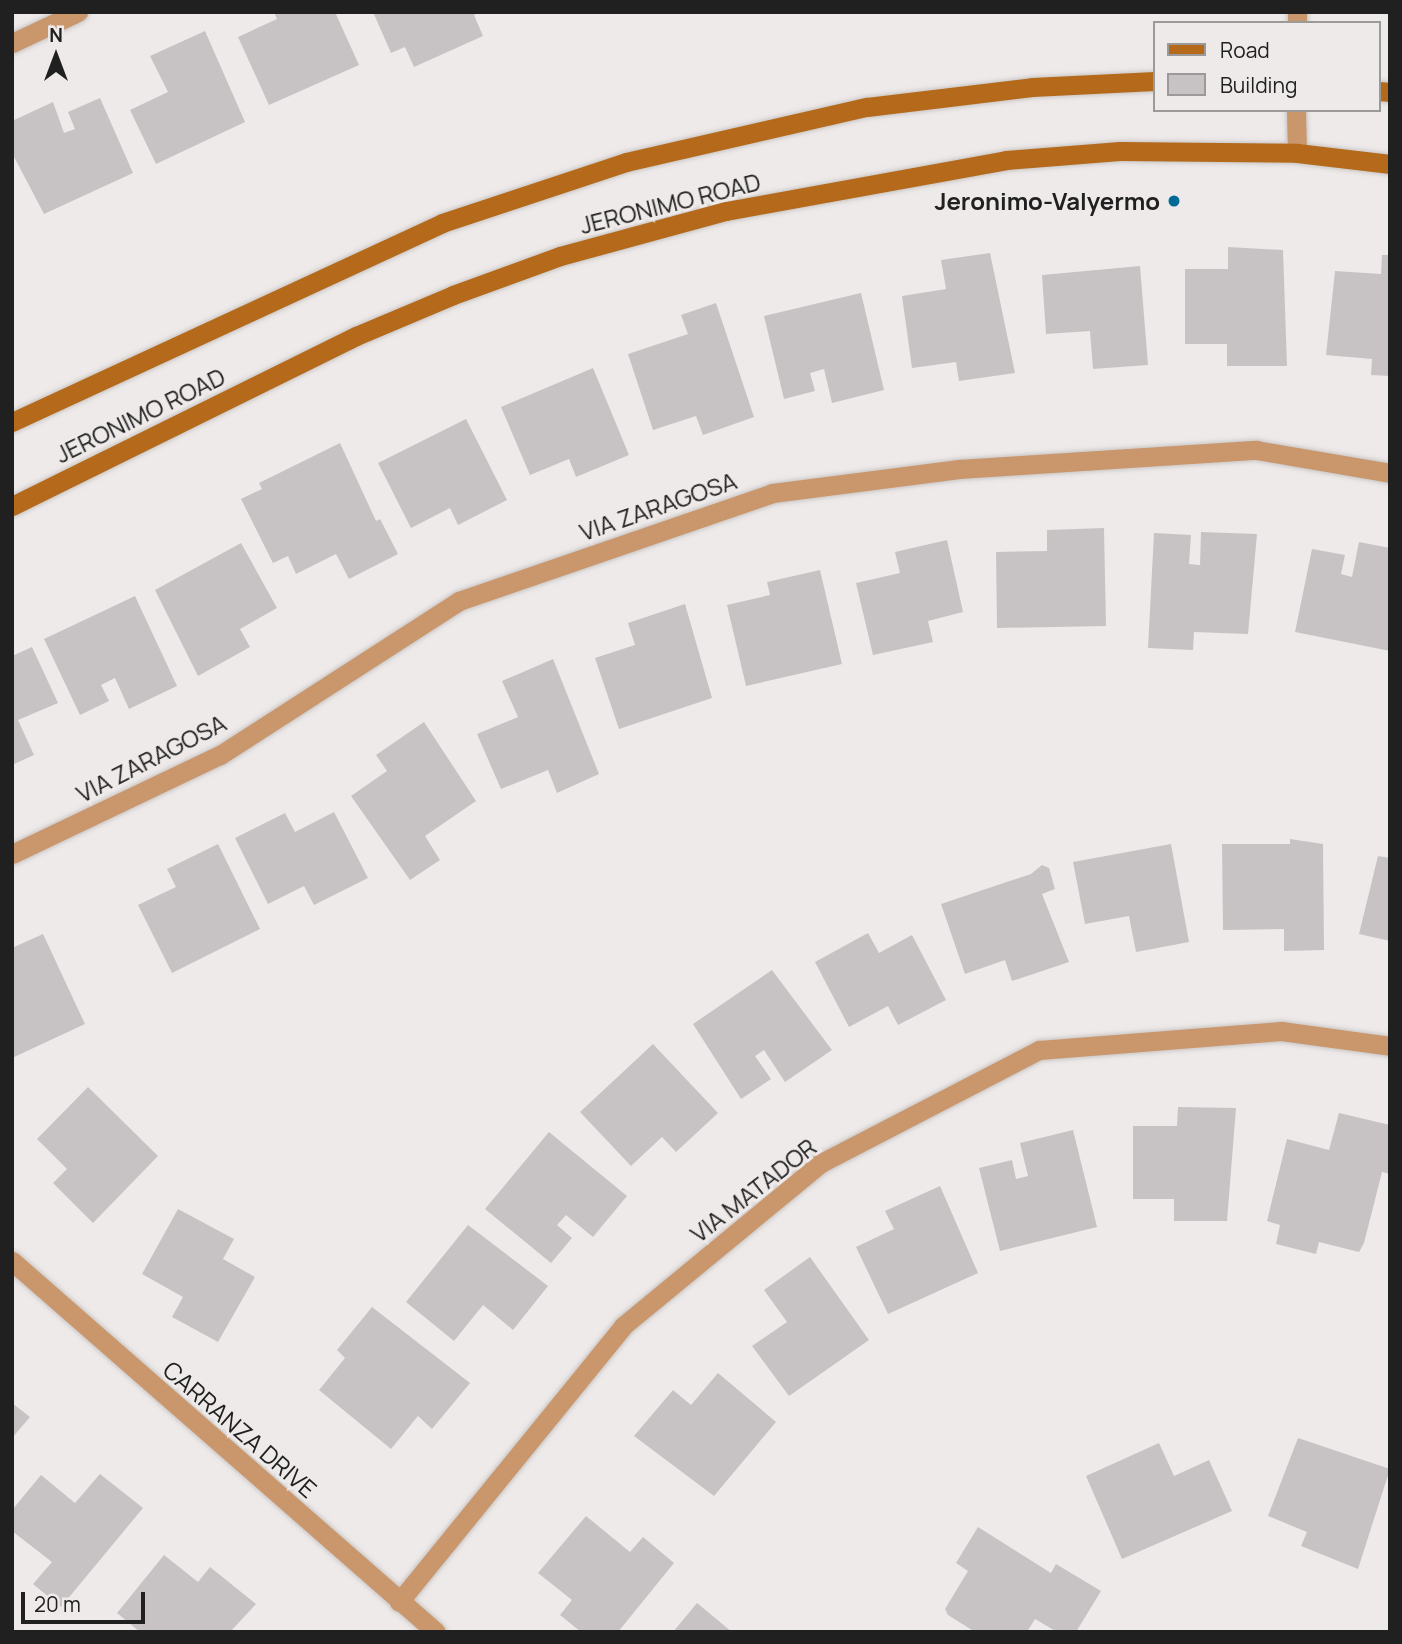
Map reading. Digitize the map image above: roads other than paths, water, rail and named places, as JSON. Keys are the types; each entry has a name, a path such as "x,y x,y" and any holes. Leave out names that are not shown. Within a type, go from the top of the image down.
{"main road":[{"name":"JERONIMO ROAD","path":"12,422 442,223 626,162 867,107 1020,88 1154,82"},
{"name":"JERONIMO ROAD","path":"12,506 356,336 560,256 726,211 1006,160 1133,151 1297,153 1390,164"}],"street":[{"path":"12,43 78,12"},
{"path":"1296,112 1297,153"},
{"name":"VIA ZARAGOSA","path":"12,854 220,755 459,601 772,493 959,469 1256,450 1390,473"},
{"name":"VIA MATADOR","path":"399,1602 623,1326 821,1164 1039,1051 1281,1031 1390,1046"},
{"name":"CARRANZA DRIVE","path":"12,1261 436,1632"}],"place":[{"name":"Jeronimo-Valyermo","path":"1174,201"}]}
